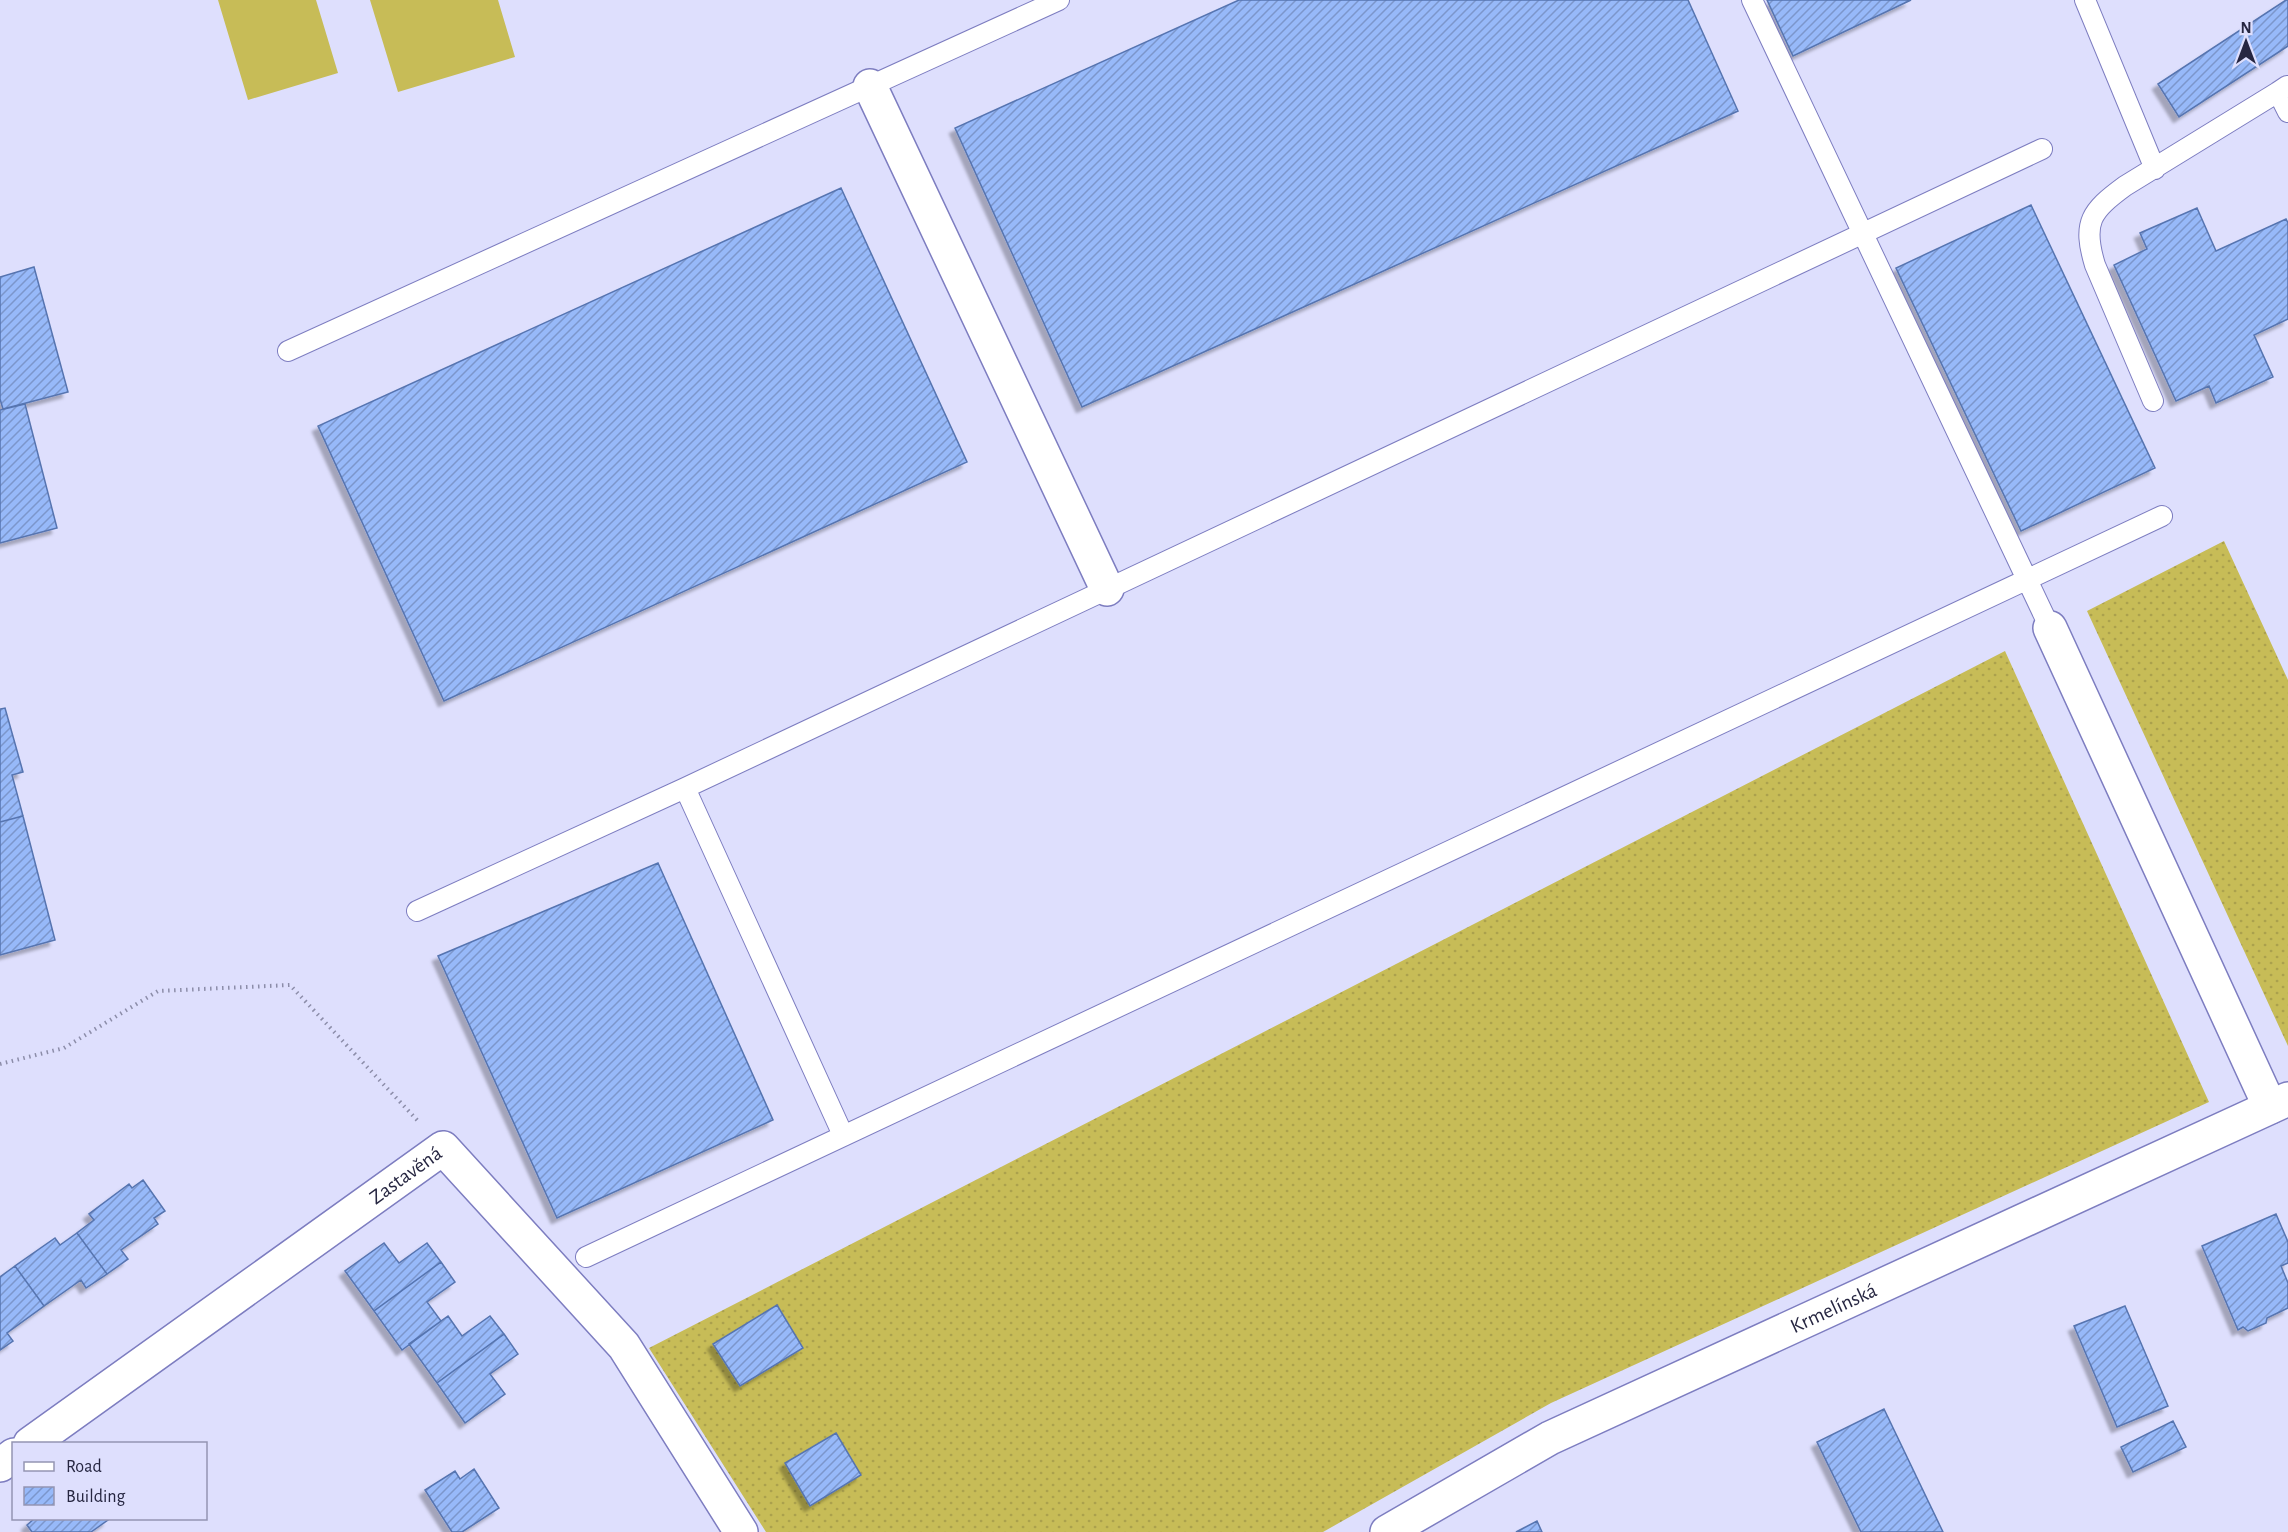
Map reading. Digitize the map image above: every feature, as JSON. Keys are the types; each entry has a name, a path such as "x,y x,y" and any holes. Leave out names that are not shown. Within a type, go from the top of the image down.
{"street":[{"path":"870,86 1107,589"},
{"path":"2050,628 2279,1103"},
{"name":"Krmelínská","path":"1387,1532 1550,1438 2279,1103"},
{"name":"Zastavěná","path":"31,1442 443,1148 624,1346 741,1532"}],"lane":[{"path":"288,351 1059,0"},
{"path":"1752,0 2050,628"},
{"path":"2085,0 2155,170"},
{"path":"2153,401 2089,247 2088,227 2092,215 2103,202 2125,186 2155,170 2283,88 2288,112"},
{"path":"417,911 685,788 2042,149"},
{"path":"586,1257 2162,516"},
{"path":"685,788 843,1135"}],"path":[{"path":"0,1064 64,1048 158,991 290,985 443,1148"}],"shaded area":[{"path":"218,0 316,0 338,73 248,100"},
{"path":"370,0 498,0 515,57 398,92"},
{"path":"2224,541 2288,680 2288,1046 2087,611"},
{"path":"2005,651 2209,1102 1551,1403 1323,1532 766,1532 649,1348"}],"building":[{"path":"1239,0 1688,0 1738,111 1082,407 955,128"},
{"path":"1767,0 1911,0 1793,56"},
{"path":"2288,0 2288,46 2179,117 2158,84"},
{"path":"841,188 967,462 444,701 318,426"},
{"path":"2031,205 2155,468 2021,531 1896,268"},
{"path":"2197,208 2216,251 2286,219 2288,223 2288,319 2254,335 2273,377 2216,403 2209,386 2176,401 2114,265 2147,249 2140,233"},
{"path":"34,267 68,392 3,409 0,399 0,277"},
{"path":"25,404 57,528 0,543 0,410"},
{"path":"5,708 23,772 12,775 23,816 0,822 0,709"},
{"path":"23,816 55,940 0,955 0,822"},
{"path":"658,863 773,1120 557,1218 438,956"},
{"path":"143,1180 165,1211 154,1218 158,1224 121,1250 128,1259 107,1274 77,1233 94,1220 89,1214 129,1184 132,1188"},
{"path":"2276,1214 2288,1242 2288,1263 2281,1266 2288,1283 2288,1308 2267,1318 2266,1323 2248,1331 2243,1327 2238,1330 2202,1246"},
{"path":"77,1233 107,1274 86,1288 81,1280 44,1306 15,1266 55,1238 60,1245"},
{"path":"384,1243 399,1263 427,1243 441,1262 374,1311 345,1271"},
{"path":"441,1262 455,1282 427,1302 441,1321 402,1350 374,1311"},
{"path":"15,1266 44,1306 7,1333 13,1341 0,1350 0,1277"},
{"path":"777,1305 803,1348 740,1386 713,1344"},
{"path":"2125,1306 2168,1406 2117,1427 2074,1326"},
{"path":"448,1316 462,1336 490,1316 504,1334 437,1383 409,1344"},
{"path":"504,1334 518,1354 490,1374 505,1394 465,1423 437,1383"},
{"path":"1884,1409 1943,1532 1861,1532 1817,1442"},
{"path":"2173,1421 2186,1447 2133,1472 2121,1447"},
{"path":"836,1433 861,1475 810,1506 785,1463"},
{"path":"474,1469 499,1508 462,1532 452,1532 425,1490 455,1471 460,1479"},
{"path":"33,1520 108,1520 91,1532 32,1532 27,1525"},
{"path":"1537,1521 1542,1532 1516,1532"}]}
